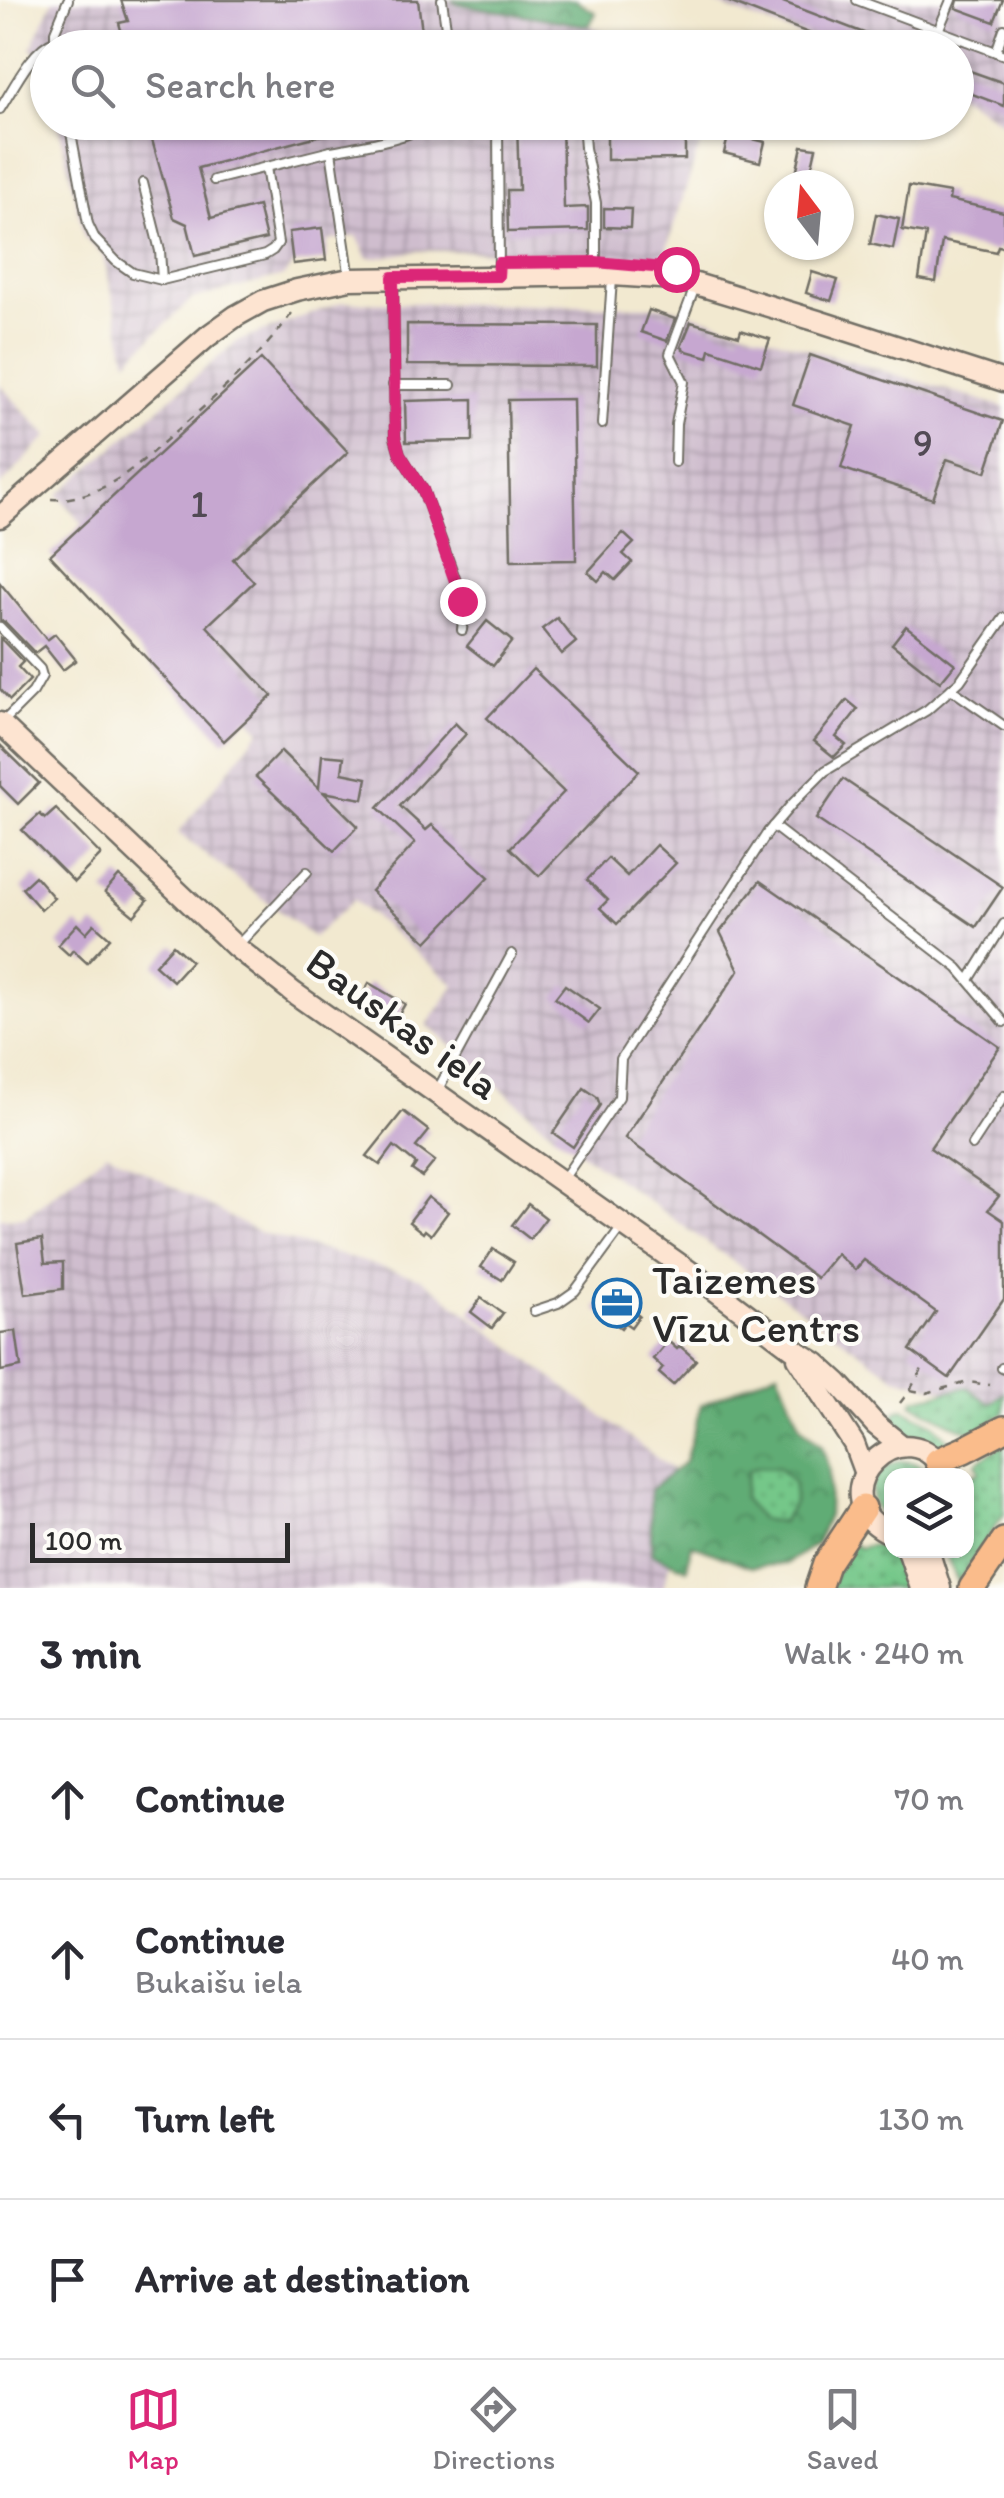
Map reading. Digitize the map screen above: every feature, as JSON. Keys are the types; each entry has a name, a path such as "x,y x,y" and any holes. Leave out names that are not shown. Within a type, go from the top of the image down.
{"highway":[{"path":"942,1468 964,1450 1004,1429"},
{"path":"818,1588 826,1564 863,1508"},
{"path":"972,1588 1004,1541"}],"street":[{"path":"0,517 236,316 296,290 350,279 604,275 660,278 696,284 818,320 1004,382"},
{"name":"Bauskas iela","path":"0,723 236,947 294,993 816,1363 876,1425 902,1446 928,1453 942,1468"},
{"path":"792,1348 854,1444 864,1472"},
{"path":"884,1530 870,1520 863,1508 860,1483 871,1461 902,1446"},
{"path":"911,1558 922,1588"},
{"path":"931,1558 940,1588"}],"lane":[{"path":"55,30 68,0"},
{"path":"442,0 446,30"},
{"path":"857,0 876,3 938,30 950,0"},
{"path":"974,44 1000,54 1004,30"},
{"path":"0,109 30,63"},
{"path":"72,140 94,239 133,273 162,280 273,250 278,243 266,167"},
{"path":"214,180 389,140"},
{"path":"498,140 498,276"},
{"path":"584,140 604,275 602,424"},
{"path":"331,151 350,279"},
{"path":"143,183 160,251 162,280"},
{"path":"393,277 395,436 400,454 423,490 460,592 462,630"},
{"path":"675,462 676,424 684,382 670,354 696,284"},
{"path":"393,385 451,385"},
{"path":"562,1182 619,1097 621,1059 773,826 824,771 928,710 960,682 1004,618"},
{"path":"0,627 40,669 42,676 33,692 0,723"},
{"path":"951,690 1004,726"},
{"path":"773,826 958,968 1004,1022"},
{"path":"236,947 307,872"},
{"path":"969,980 1004,924"},
{"path":"436,1093 512,954"},
{"path":"972,1144 1004,1096"},
{"path":"534,1311 558,1303 575,1291 624,1226"}],"path":[{"path":"40,497 75,497 118,479 238,377 296,307"},
{"path":"900,1403 926,1362"},
{"path":"910,1390 926,1394 968,1382 990,1385"}],"shaded area":[{"path":"53,0 453,0 601,30 39,30"},
{"path":"703,0 1004,0 1004,124 974,103 974,30 785,30"},
{"path":"62,140 702,140 663,260 479,251 418,251 377,258 367,257 357,236 328,241 326,260 293,264 284,276 192,299 127,361 103,254 84,238"},
{"path":"342,302 666,306 1004,407 1004,1395 995,1404 895,1377 553,1133 427,1025 455,985 354,900 313,937 178,833 260,730 58,495 236,342"},
{"path":"0,385 48,436 0,486"},
{"path":"107,1152 258,1232 421,1278 691,1484 663,1588 0,1588 0,1218 24,1217"}],"green space":[{"path":"453,0 575,0 596,13 589,26"},
{"path":"778,1371 801,1427 822,1446 829,1470 828,1515 817,1543 786,1564 751,1567 691,1544 687,1569 652,1554 650,1490 685,1462 701,1405","holes":["758,1467 779,1468 794,1483 794,1503 781,1523 760,1519 743,1498 748,1471"]},
{"path":"967,1387 990,1404 1004,1393 1004,1413 981,1429 966,1431 912,1403 915,1399"},
{"path":"904,1409 934,1424 953,1445 945,1451 903,1437 883,1424"},
{"path":"1004,1444 1004,1514 958,1582 947,1558 974,1558 974,1474 980,1471 976,1463"},
{"path":"901,1461 923,1468 886,1468"},
{"path":"758,1467 779,1468 794,1483 794,1503 781,1523 760,1519 742,1498 748,1471"},
{"path":"884,1469 884,1517 872,1497 872,1488"},
{"path":"853,1544 859,1548 878,1546 884,1549 884,1558 895,1561 904,1588 830,1588 838,1566"}],"building":[{"path":"121,0 418,0 422,30 121,30 119,23 128,21"},
{"path":"724,0 778,0 856,30 801,30"},
{"path":"958,0 1003,0 994,22 956,8"},
{"path":"974,72 1004,83 1004,106 974,95"},
{"path":"152,140 303,140 198,168 211,218 258,206 266,239 195,256 187,224 174,218"},
{"path":"518,140 562,140 564,208 588,207 588,230 508,232 507,190 519,190"},
{"path":"607,140 685,140 685,159 607,160"},
{"path":"727,140 765,142 760,162 724,153"},
{"path":"802,146 816,148 811,170 797,169"},
{"path":"909,186 950,193 949,200 1004,212 1004,247 998,246 996,252 942,241 936,282 919,279 926,234 902,230"},
{"path":"604,208 631,209 630,228 604,227"},
{"path":"876,214 899,219 893,249 870,244"},
{"path":"322,228 326,260 293,264 289,232"},
{"path":"812,272 838,280 831,301 806,293"},
{"path":"649,310 675,319 667,341 641,332"},
{"path":"691,322 739,336 741,330 770,339 761,366 710,349 708,357 683,350"},
{"path":"407,324 597,325 597,366 407,365"},
{"path":"810,355 1003,421 986,472 947,459 933,499 841,468 855,426 793,405"},
{"path":"261,359 348,452 233,559 254,582 207,626 272,696 224,741 50,555"},
{"path":"473,399 473,441 406,442 405,401"},
{"path":"573,399 576,560 511,561 508,400"},
{"path":"623,533 634,543 623,554 632,562 615,580 606,572 598,581 588,572"},
{"path":"0,583 47,640 55,634 76,660 63,670 44,646 35,653 0,620"},
{"path":"557,618 576,642 562,654 542,629"},
{"path":"487,621 512,641 493,666 467,646"},
{"path":"906,626 955,664 940,682 892,644"},
{"path":"0,638 23,662 18,667 30,680 10,700 0,689"},
{"path":"533,669 639,771 539,876 510,848 564,792 487,718"},
{"path":"847,700 858,709 836,737 846,745 834,757 814,741"},
{"path":"455,723 466,734 400,806 426,830 432,825 489,877 427,942 371,891 415,843 378,808"},
{"path":"0,745 39,783 18,804 0,786"},
{"path":"281,751 319,788 322,755 344,757 342,773 367,778 363,799 323,792 358,826 334,851 256,777"},
{"path":"843,779 1003,887 976,927 816,819"},
{"path":"56,809 101,855 74,882 22,830 40,814 45,819"},
{"path":"656,845 676,863 617,924 600,908 608,900 587,880 608,858 627,876"},
{"path":"35,876 54,898 41,910 22,888"},
{"path":"119,876 148,900 134,916 105,892"},
{"path":"760,881 1000,1047 930,1148 999,1196 988,1210 1004,1221 1004,1299 949,1378 910,1350 936,1312 864,1260 855,1270 837,1254 817,1278 625,1138 739,970 720,932"},
{"path":"77,924 86,933 94,924 110,938 87,963 73,950 69,955 58,945"},
{"path":"173,945 191,961 173,981 155,965"},
{"path":"369,983 405,1004 398,1016 362,996"},
{"path":"565,985 600,1009 589,1023 555,998"},
{"path":"584,1088 597,1097 600,1105 573,1147 553,1133"},
{"path":"403,1111 429,1131 416,1147 435,1161 422,1177 412,1170 416,1164 394,1146 380,1165 367,1156"},
{"path":"428,1197 448,1212 431,1235 409,1222"},
{"path":"528,1204 546,1218 530,1239 512,1225"},
{"path":"42,1239 45,1263 63,1262 63,1289 25,1294 17,1243"},
{"path":"493,1249 514,1262 502,1280 481,1267"},
{"path":"611,1289 636,1307 633,1311 639,1316 631,1327 625,1323 621,1328 596,1309"},
{"path":"481,1298 503,1313 492,1328 471,1312"},
{"path":"16,1331 21,1367 1,1371 0,1333"},
{"path":"668,1341 696,1360 673,1385 659,1373 663,1368 653,1359"}],"place":[{"name":"Taizemes Vīzu Centrs","path":"617,1303"}],"route":[{"path":"462,601 423,490 400,454 395,436 393,277 498,276 499,263 596,262 676,269"}]}
